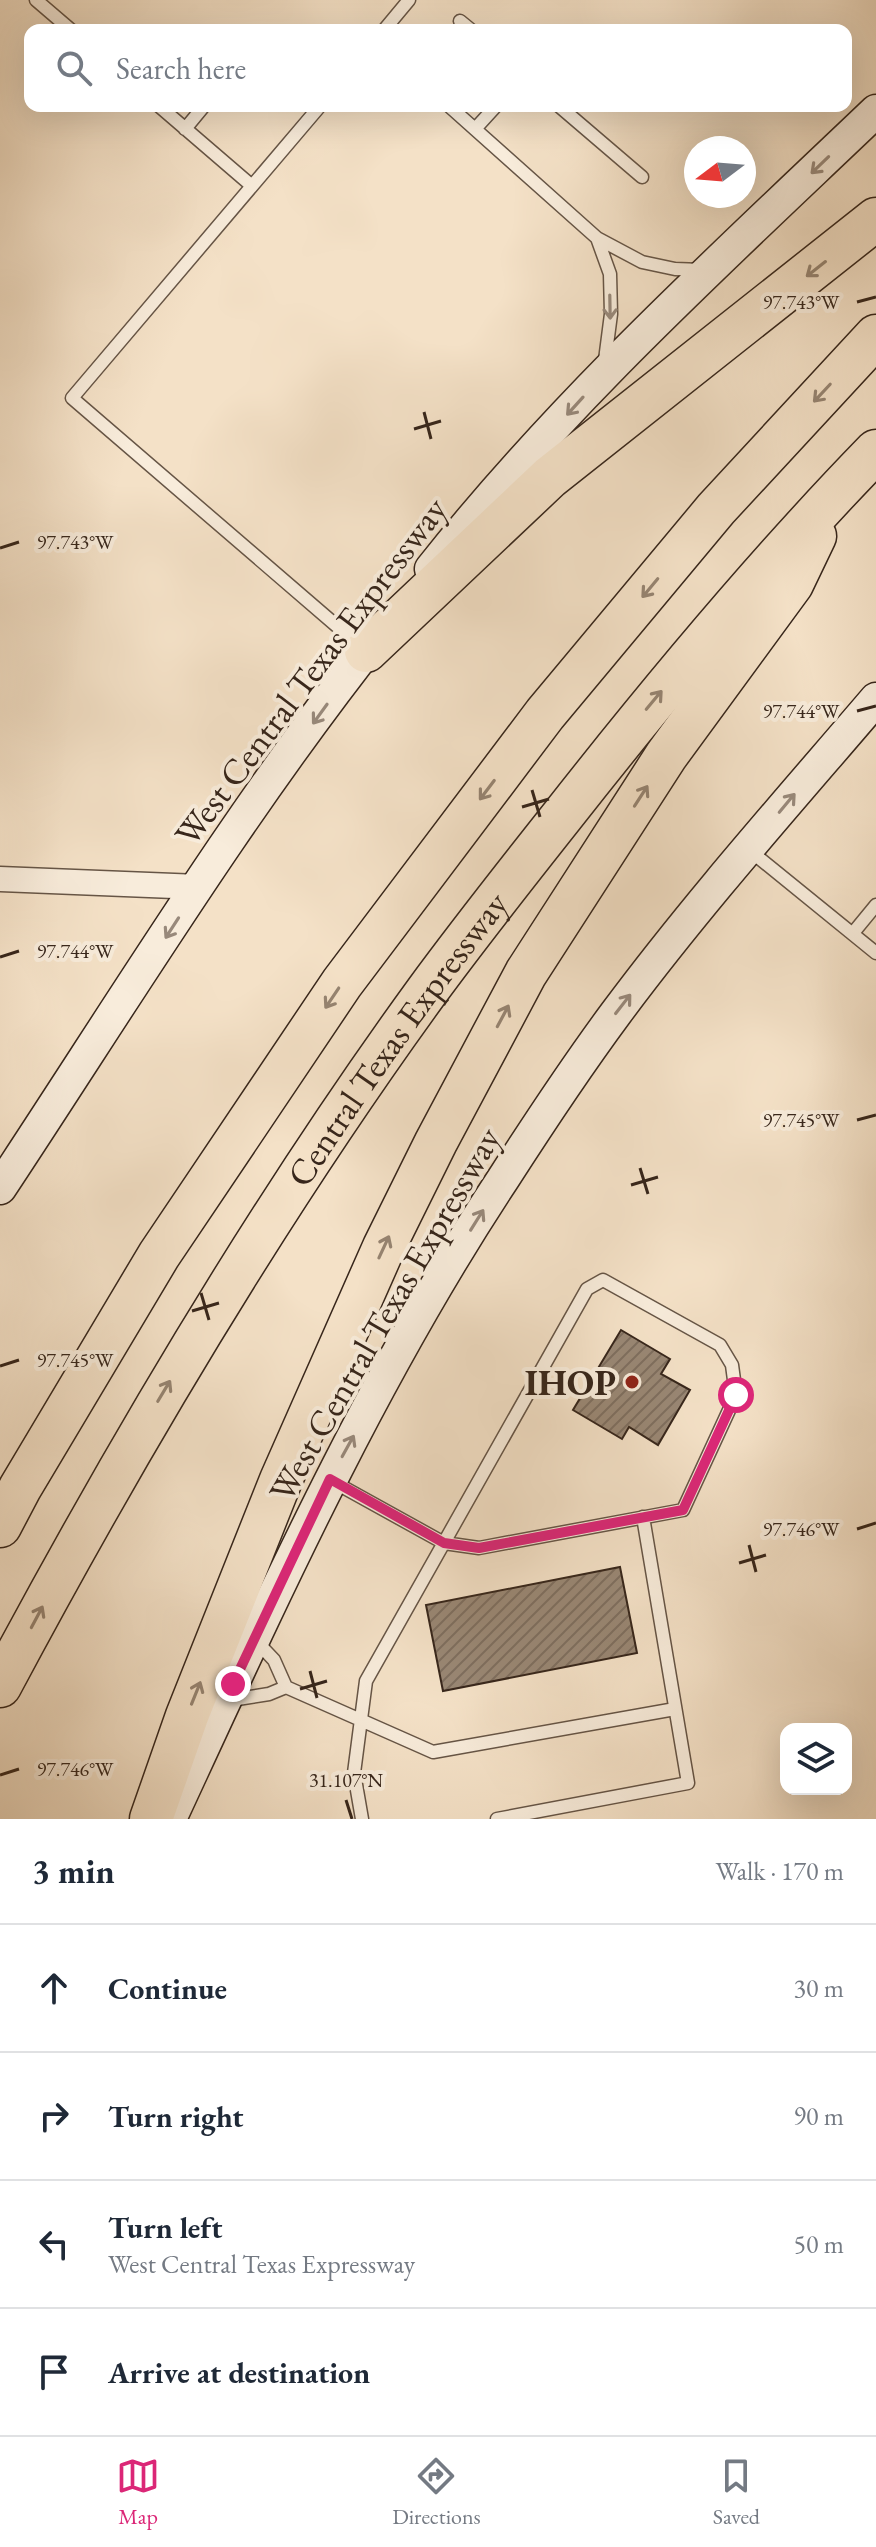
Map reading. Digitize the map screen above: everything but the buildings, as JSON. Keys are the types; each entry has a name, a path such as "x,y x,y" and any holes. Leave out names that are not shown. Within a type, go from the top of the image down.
{"highway":[{"path":"366,651 550,477 876,219"},
{"name":"Central Texas Expressway","path":"0,1526 159,1255 342,983 545,714 716,509 876,336"},
{"name":"Central Texas Expressway","path":"0,1686 73,1549 219,1301 428,990 640,716 731,609 876,451"},
{"path":"151,1819 187,1716 281,1480 384,1247 436,1142 526,973 666,756 792,584 837,491"}],"main road":[{"name":"West Central Texas Expressway","path":"0,1188 199,887 366,651 460,532 601,378 876,111"},
{"name":"West Central Texas Expressway","path":"170,1819 330,1479 457,1251 502,1179 616,1013 748,849 876,699"}],"street":[{"path":"0,879 199,887"}],"lane":[{"path":"36,0 64,24"},
{"path":"389,24 409,0"},
{"path":"460,21 464,24"},
{"path":"166,112 252,186"},
{"path":"185,129 199,112"},
{"path":"315,112 72,398 366,651"},
{"path":"456,112 597,238 642,262 675,269 709,271"},
{"path":"475,129 491,112"},
{"path":"566,112 642,177"},
{"path":"597,238 610,274 611,301 609,345 601,378"},
{"path":"748,849 876,953"},
{"path":"853,933 876,905"},
{"path":"330,1479 444,1543 479,1548 683,1510 736,1395 732,1365 720,1345 603,1280 587,1289 444,1543 366,1681 354,1773 362,1819"},
{"path":"497,1819 688,1783 643,1517"},
{"path":"254,1639 274,1660 286,1687 361,1723 433,1752 675,1709"},
{"path":"225,1701 269,1694 286,1687"}],"place":[{"name":"IHOP","path":"632,1382"}],"route":[{"path":"233,1684 330,1479 444,1543 479,1548 683,1510 736,1395"}]}
